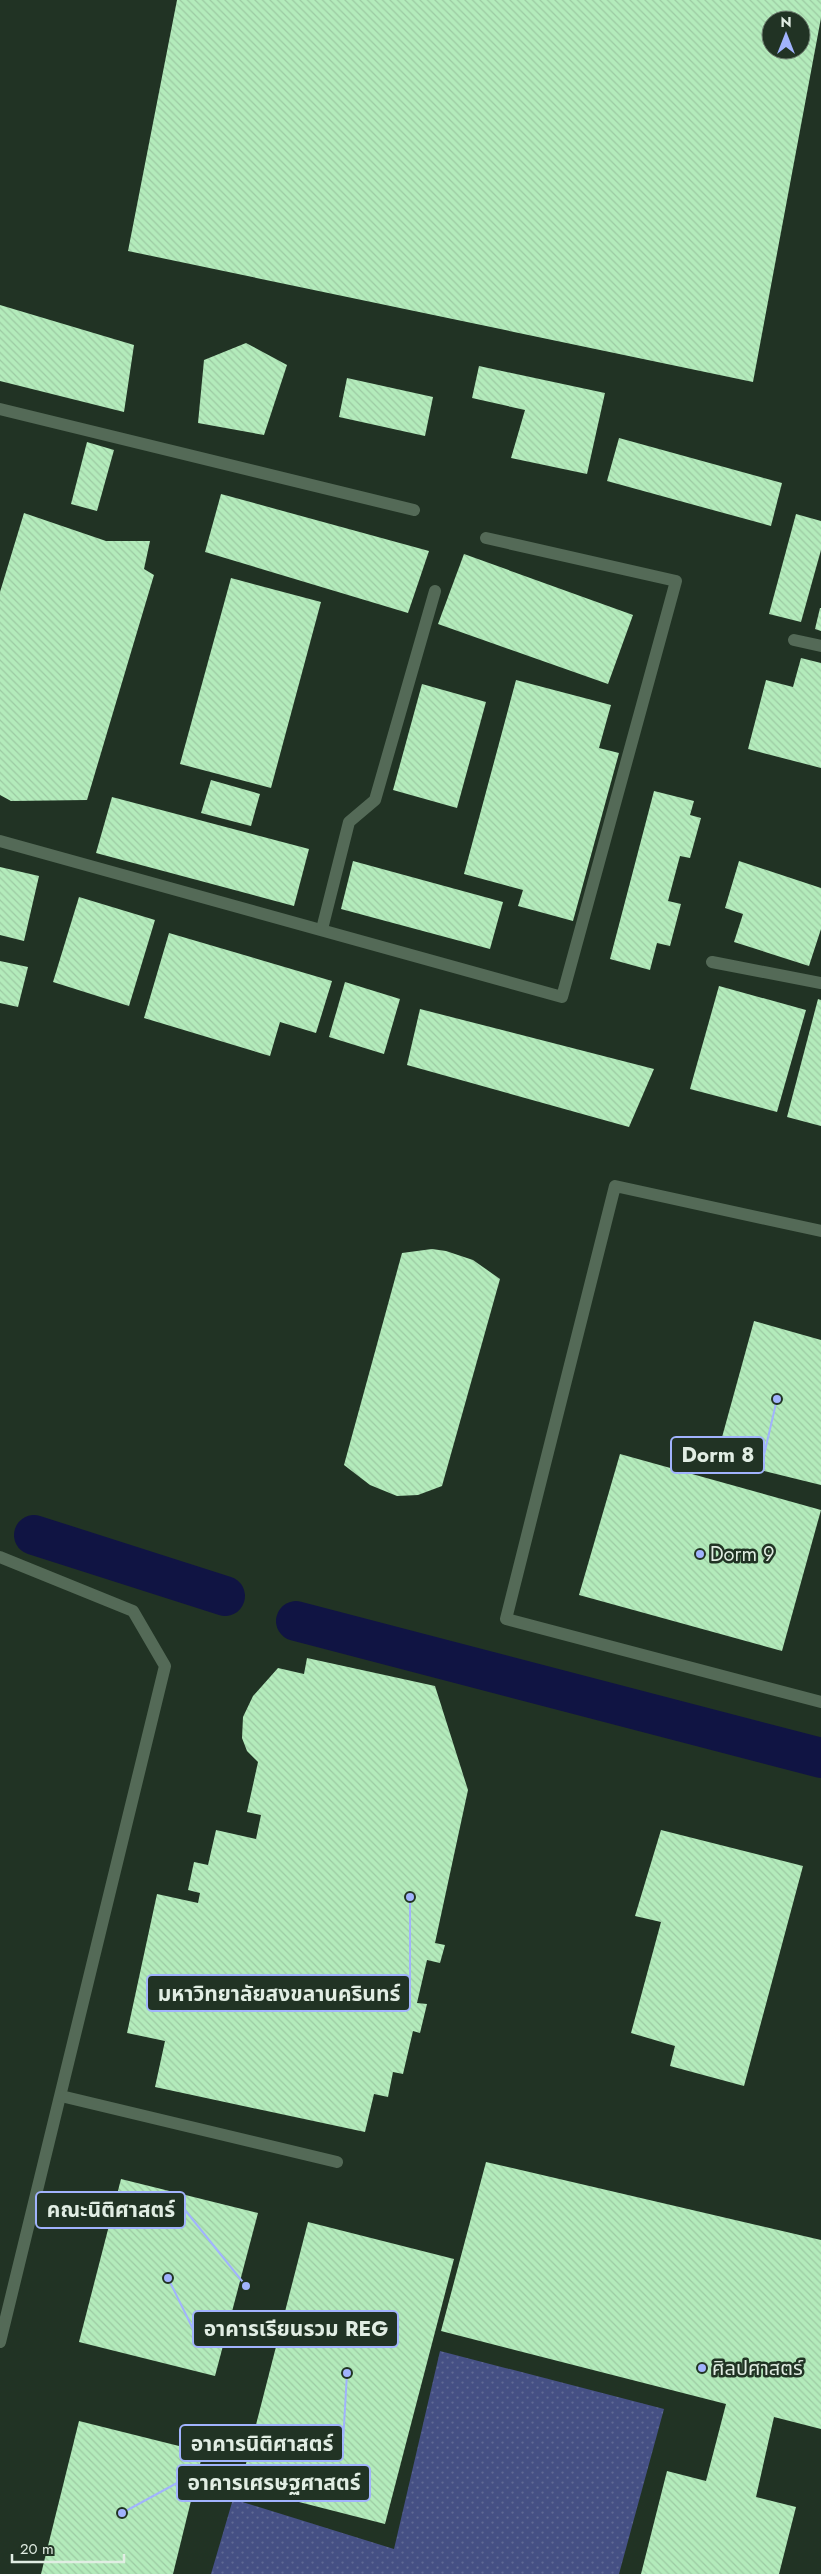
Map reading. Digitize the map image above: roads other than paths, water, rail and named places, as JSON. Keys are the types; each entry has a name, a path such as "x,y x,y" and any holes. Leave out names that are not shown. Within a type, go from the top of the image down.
{"street":[{"path":"0,409 414,510"},
{"path":"0,842 322,929 562,997 676,581 486,538"},
{"path":"322,929 349,822 375,800 435,591"},
{"path":"794,640 821,646"},
{"path":"712,962 821,983"},
{"path":"821,1231 615,1186 506,1620 821,1702"},
{"path":"0,1557 133,1611 165,1666 0,2342"},
{"path":"61,2096 337,2162"}],"waterway":[{"path":"34,1535 225,1596"},
{"path":"296,1621 821,1758"}],"place":[{"name":"Dorm 8","path":"777,1399"},
{"name":"Dorm 9","path":"700,1554"},
{"name":"มหาวิทยาลัยสงขลานครินทร์","path":"410,1897"},
{"name":"อาคารเรียนรวม REG","path":"168,2278"},
{"name":"คณะนิติศาสตร์","path":"246,2286"},
{"name":"ศิลปศาสตร์","path":"702,2368"},
{"name":"อาคารนิติศาสตร์","path":"347,2373"},
{"name":"อาคารเศรษฐศาสตร์","path":"122,2513"}]}
